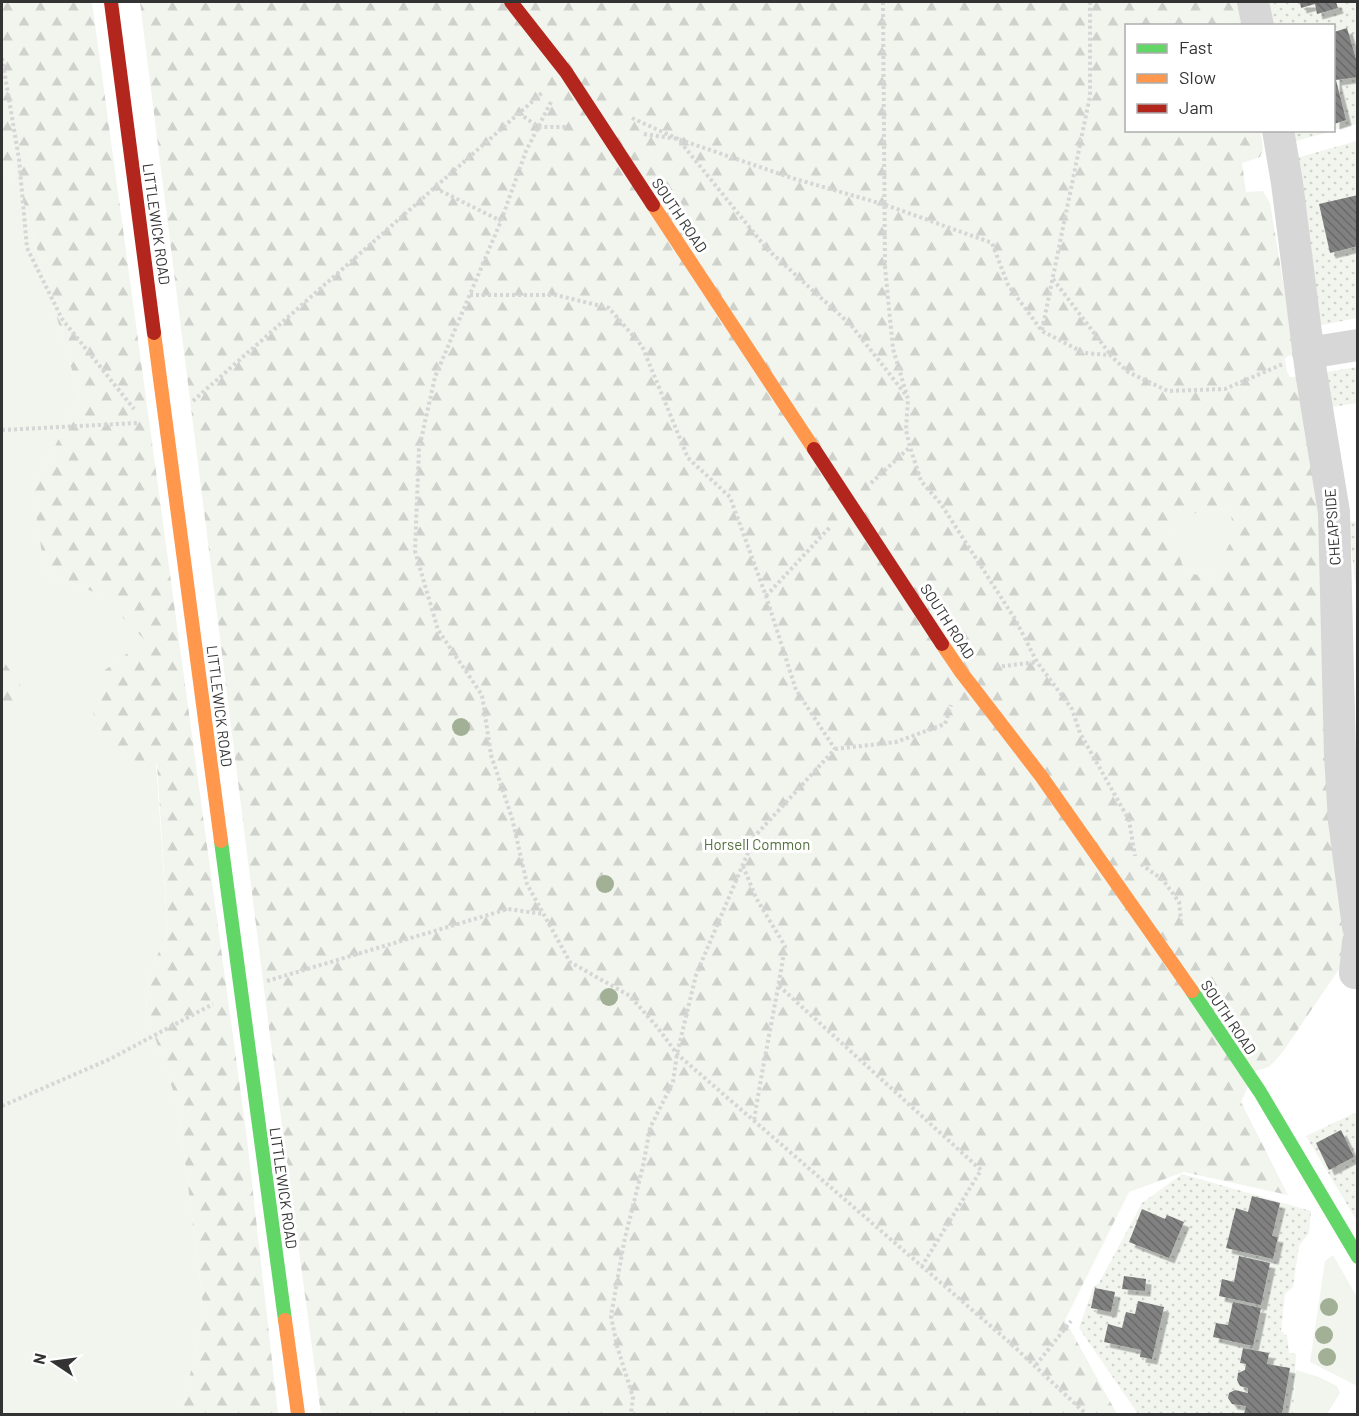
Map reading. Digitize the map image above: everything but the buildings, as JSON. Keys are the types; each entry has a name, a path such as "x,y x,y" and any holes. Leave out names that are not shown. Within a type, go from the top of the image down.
{"street":[{"name":"LITTLEWICK ROAD","path":"111,2 240,990 298,1414"},
{"name":"SOUTH ROAD","path":"511,2 566,72 961,672 1041,776 1216,1025 1260,1092 1358,1257"},
{"path":"1253,2 1258,24"},
{"name":"CHEAPSIDE","path":"1278,132 1308,353 1334,512 1340,755 1344,821 1358,927"},
{"path":"1308,353 1358,345"},
{"path":"1355,973 1358,942"}],"path":[{"path":"883,2 885,267 893,350 908,399 906,430 921,481 941,504 1015,619 1037,662 1072,709 1080,733 1129,820 1136,860 1163,880 1179,902 1181,922"},
{"path":"1042,331 1090,96 1090,2"},
{"path":"2,58 19,159 27,248 62,319 144,423 2,430"},
{"path":"167,423 566,72"},
{"path":"566,72 526,151 501,221 435,377 419,449 415,551 438,630 482,695 491,754 512,818 527,884 570,962 630,996 658,1028 676,1054 1036,1365 1086,1414"},
{"path":"519,113 538,127"},
{"path":"630,117 678,140 886,206 992,243 1008,285 1042,331 1084,353 1110,355"},
{"path":"602,128 678,140 767,249 851,325 908,399"},
{"path":"435,188 501,221"},
{"path":"1053,279 1110,355 1128,372 1168,391 1225,389 1308,353"},
{"path":"470,295 556,295 609,308 642,346 688,458 730,497 766,596 796,690 835,749"},
{"path":"631,1414 633,1397 616,1346 611,1316 624,1242 650,1128 673,1082 676,1054 696,975 755,836 835,749 896,742 945,724 961,672 1037,662"},
{"path":"742,865 756,898 785,946 754,1121"},
{"path":"2,1106 110,1059 240,990 508,909 543,914"},
{"path":"779,986 981,1170 922,1266"},
{"path":"1036,1365 1071,1322"}],"green space":[{"path":"2,2 92,2 247,1139 278,1414 181,1414 204,1314 178,1105 146,1011 149,971 168,935 157,764 123,759 101,740 91,704 105,670 145,640 99,594 45,573 32,490 80,398 19,186 2,165"},
{"name":"Horsell Common","path":"140,2 1239,2 1243,24 1125,24 1125,132 1261,132 1263,149 1260,157 1242,163 1246,192 1263,191 1270,203 1295,355 1285,359 1287,372 1290,377 1297,377 1323,515 1348,956 1282,1053 1269,1067 1255,1071 1241,1102 1288,1195 1184,1172 1129,1192 1065,1320 1117,1414 321,1414 270,1036","holes":["1230,508 1234,535 1212,578 1185,572 1180,557 1187,555 1185,547 1166,538 1176,516"]},
{"path":"1263,2 1300,2 1302,8 1315,4 1317,13 1338,8 1336,2 1357,2 1357,124 1335,130 1335,24 1268,24"},
{"path":"1287,132 1329,132 1289,143"},
{"path":"1357,141 1357,318 1317,326 1293,159"},
{"path":"2,165 19,186 80,398 32,490 45,573 99,594 146,640 105,670 123,759 156,763 168,935 149,971 146,1011 178,1105 204,1314 181,1414 2,1414"},
{"path":"1357,367 1357,403 1332,407 1327,372"},
{"path":"1230,508 1235,535 1212,578 1185,572 1180,557 1166,538 1176,515"},
{"path":"1348,521 1357,522 1357,606 1356,606"},
{"path":"2,659 23,689 10,709 2,711"},
{"path":"1357,1112 1357,1221 1306,1136"},
{"path":"1182,1174 1311,1211 1309,1233 1299,1246 1293,1287 1285,1294 1281,1331 1287,1336 1289,1353 1296,1354 1293,1414 1282,1414 1290,1368 1267,1364 1269,1353 1243,1348 1240,1363 1246,1364 1245,1370 1238,1373 1237,1380 1240,1386 1248,1388 1248,1393 1235,1390 1228,1398 1232,1404 1246,1406 1244,1414 1138,1414 1079,1328 1093,1288 1099,1283 1142,1203"},
{"path":"1333,1255 1357,1297 1357,1386 1310,1362 1325,1261"},
{"path":"1296,1370 1319,1377 1337,1386 1340,1393 1327,1414 1293,1414"}],"traffic: fast":[{"path":"221,841 285,1320"},
{"path":"1192,991 1260,1092 1358,1257"}],"traffic: slow":[{"path":"653,205 814,449"},
{"path":"154,333 221,841"},
{"path":"942,644 1041,776 1192,991"},
{"path":"285,1320 298,1414"}],"traffic: jam":[{"path":"111,2 154,333"},
{"path":"511,2 566,72 653,205"},
{"path":"814,449 942,644"}]}
